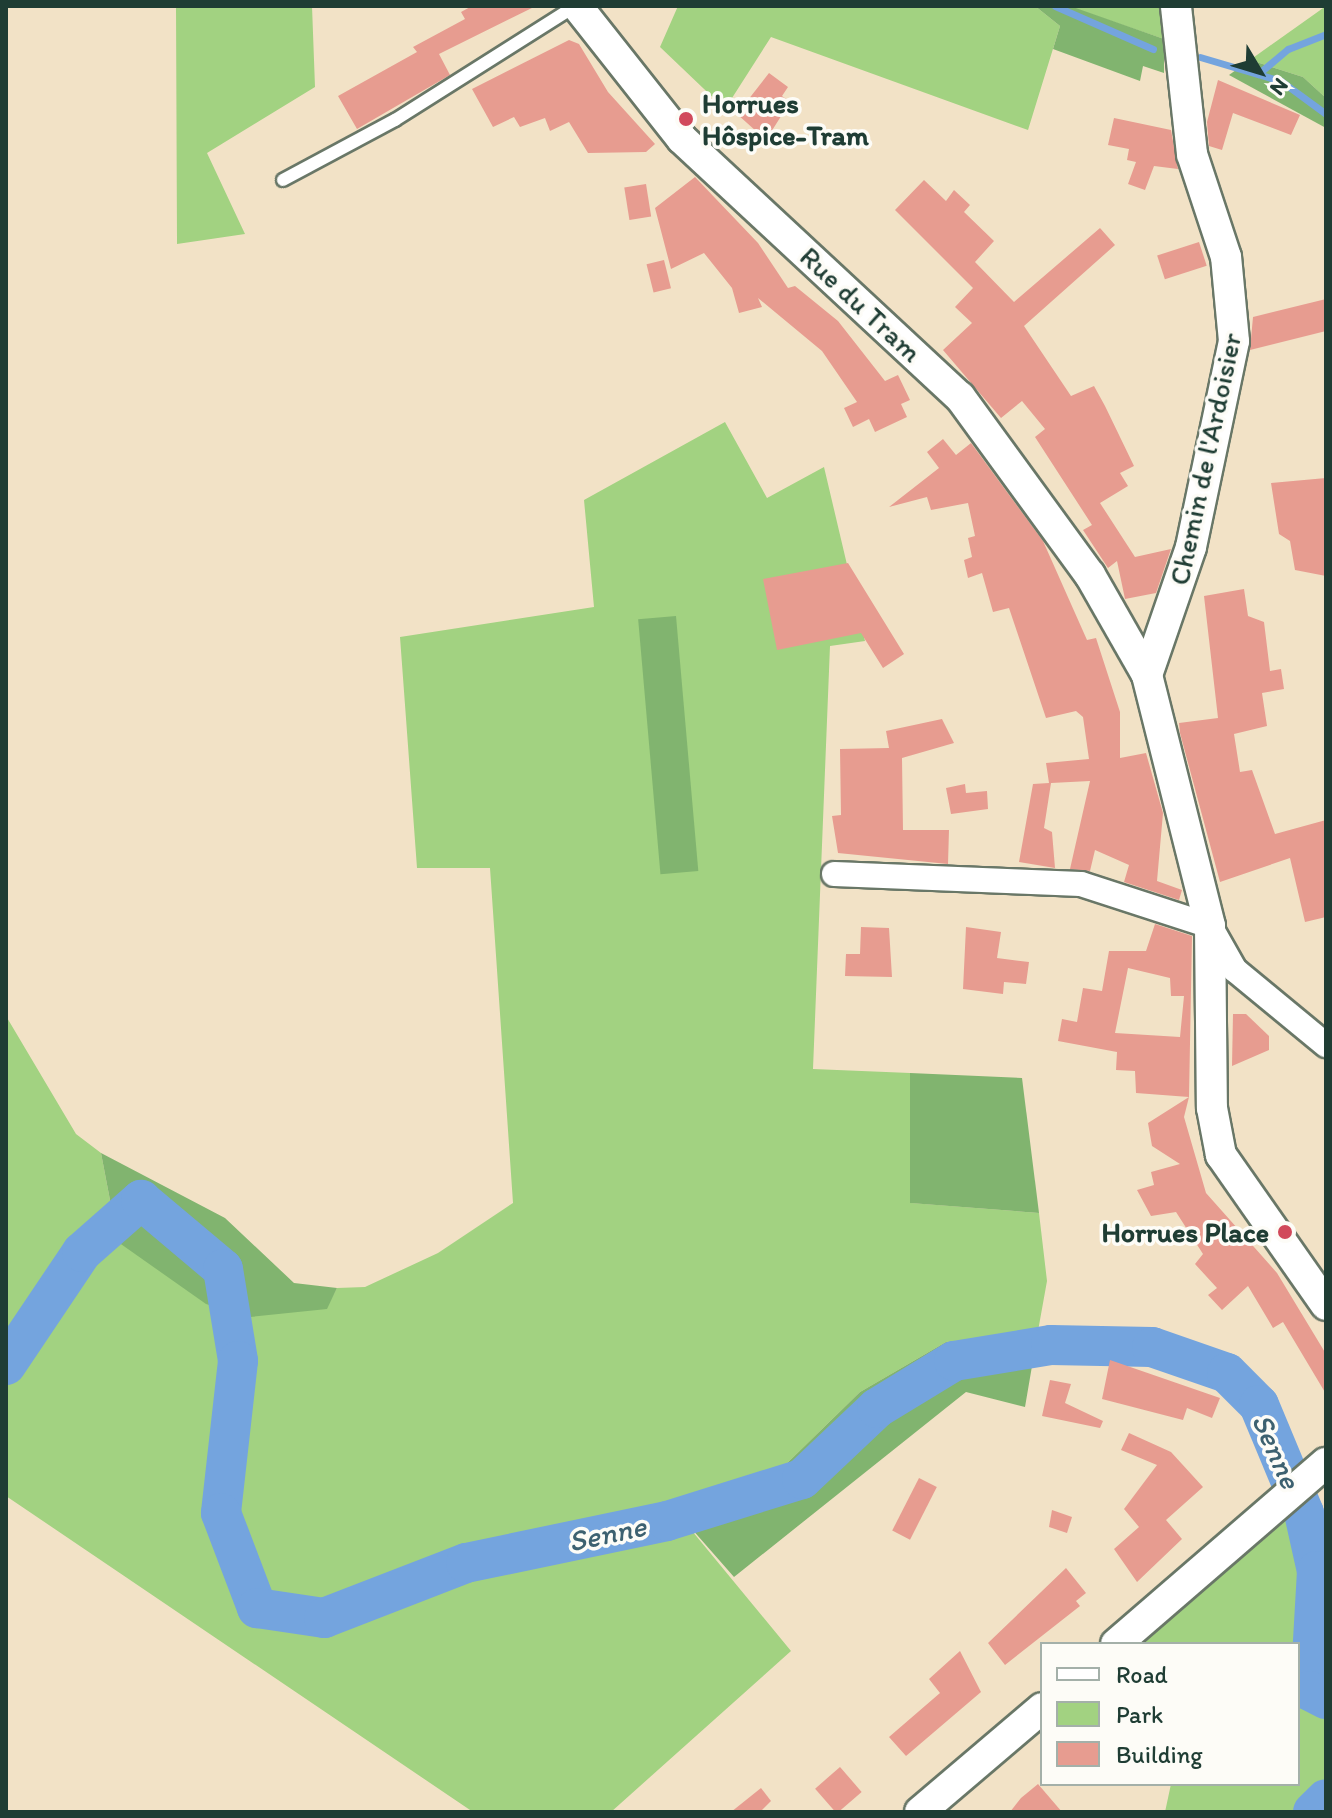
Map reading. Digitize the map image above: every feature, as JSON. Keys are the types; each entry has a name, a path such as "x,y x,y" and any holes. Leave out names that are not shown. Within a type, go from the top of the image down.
{"street":[{"name":"Rue du Tram","path":"576,6 682,139 960,397 1036,493 1147,675 1210,926 1212,1108 1221,1155 1326,1305"},
{"name":"Chemin de l'Ardoisier","path":"1147,675 1191,547 1234,341 1226,257 1192,154 1176,6"},
{"path":"834,874 1069,882 1210,926 1235,970 1326,1045"},
{"path":"1118,1642 1306,1482"},
{"path":"920,1812 1040,1710"}],"lane":[{"path":"283,180 395,120 576,6"}],"green space":[{"path":"176,6 312,6 315,87 207,153 245,234 177,244"},
{"path":"678,6 1035,6 1060,26 1028,130 771,37 725,109 660,47"},
{"path":"1035,6 1070,6 1164,39 1164,73 1143,66 1140,81 1053,49 1060,26"},
{"path":"1070,6 1162,6 1164,39 1076,9"},
{"path":"1326,6 1326,98 1303,77 1250,60"},
{"path":"1250,60 1303,77 1326,98 1326,128 1229,75"},
{"path":"725,422 767,498 824,467 865,641 830,646 813,1069 910,1073 911,1203 1039,1213 1047,1281 1038,1331 946,1342 860,1392 779,1471 669,1503 791,1651 611,1812 473,1812 6,1496 6,1016 76,1134 101,1153 118,1242 326,1309 337,1288 365,1287 438,1253 513,1203 490,868 417,868 400,637 594,607 584,500","holes":["675,617 697,871 661,866"]},
{"path":"676,616 698,871 660,874 638,619"},
{"path":"910,1073 1022,1078 1039,1213 910,1203"},
{"path":"101,1153 225,1218 294,1283 337,1288 327,1309 250,1317 206,1304 118,1242"},
{"path":"1038,1331 1025,1407 966,1392 734,1577 669,1503 779,1471 860,1392 946,1342"},
{"path":"1299,1473 1326,1555 1326,1812 1165,1812 1171,1786 1300,1786 1300,1642 1125,1642"}],"building":[{"path":"472,6 536,6 439,54 450,75 357,129 338,96 417,52 413,47 465,19 461,12"},
{"path":"569,40 579,44 608,92 655,144 646,152 588,153 569,122 550,131 545,118 520,127 514,117 493,127 472,89"},
{"path":"769,73 788,87 782,96 790,102 766,140 737,114"},
{"path":"1218,80 1300,115 1291,135 1233,113 1222,150 1209,146 1207,122"},
{"path":"1114,118 1171,130 1178,169 1154,166 1145,190 1128,184 1136,162 1127,160 1129,149 1108,145"},
{"path":"695,177 758,243 788,288 795,286 838,321 885,381 898,375 910,400 901,404 907,417 875,432 869,419 853,427 844,408 857,402 822,351 758,298 762,307 739,313 732,288 704,253 671,269 655,208"},
{"path":"924,180 946,201 954,190 970,205 964,212 994,241 975,262 1014,302 1100,228 1115,245 1024,326 1071,396 1094,386 1105,406 1134,466 1120,473 1128,486 1100,503 1135,557 1171,549 1156,593 1125,599 1117,561 1108,568 1083,530 1092,525 1035,437 1045,429 1022,401 1001,418 943,350 972,323 955,307 973,288 895,210"},
{"path":"646,184 651,217 629,220 624,187"},
{"path":"1199,242 1207,266 1165,279 1157,256"},
{"path":"664,260 671,288 654,292 647,264"},
{"path":"1326,299 1326,331 1250,350 1253,317"},
{"path":"943,439 956,455 971,443 1043,541 1087,640 1096,638 1120,712 1120,758 1146,753 1163,813 1157,881 1182,890 1179,900 1124,882 1129,865 1095,850 1090,871 1070,869 1090,781 1051,783 1044,828 1052,832 1055,868 1019,862 1033,784 1049,783 1046,763 1089,759 1083,717 1076,711 1046,718 1009,608 993,612 982,573 968,578 964,560 972,557 968,538 975,536 968,503 931,510 927,497 889,507 939,468 927,452"},
{"path":"1326,478 1326,576 1295,570 1290,541 1279,534 1271,483"},
{"path":"848,563 904,654 883,668 861,633 777,650 763,579"},
{"path":"1244,589 1248,616 1264,622 1270,671 1281,669 1284,689 1262,693 1267,726 1234,734 1240,772 1252,770 1275,834 1326,820 1326,917 1305,922 1290,858 1220,882 1180,733 1179,723 1218,718 1204,596"},
{"path":"942,719 954,743 902,758 903,830 949,830 948,864 838,853 832,816 841,815 840,749 889,748 886,731"},
{"path":"965,784 966,793 987,791 988,809 951,814 946,788"},
{"path":"1155,924 1192,936 1189,1097 1136,1093 1135,1071 1116,1070 1117,1052 1058,1041 1062,1019 1077,1022 1083,988 1102,991 1109,951 1146,951","holes":["1128,968 1170,978 1171,996 1184,996 1180,1037 1115,1033"]},
{"path":"861,927 889,928 892,977 845,976 846,954 860,954"},
{"path":"966,927 1001,932 997,958 1029,962 1026,984 1004,982 1003,994 963,989"},
{"path":"1233,1014 1246,1014 1269,1036 1269,1050 1232,1066"},
{"path":"1189,1097 1184,1117 1206,1193 1277,1273 1326,1354 1326,1394 1283,1322 1273,1328 1248,1286 1222,1310 1208,1295 1217,1288 1195,1264 1203,1254 1176,1212 1151,1216 1137,1190 1154,1185 1151,1172 1180,1164 1152,1146 1148,1123"},
{"path":"1110,1360 1220,1398 1212,1418 1187,1408 1183,1420 1102,1399"},
{"path":"1050,1380 1071,1384 1065,1403 1103,1421 1100,1428 1042,1416"},
{"path":"1129,1433 1171,1452 1203,1487 1166,1520 1182,1539 1137,1582 1114,1549 1139,1527 1124,1509 1157,1465 1121,1450"},
{"path":"919,1478 937,1487 910,1540 892,1531"},
{"path":"1052,1510 1072,1517 1067,1533 1049,1527"},
{"path":"1066,1568 1086,1593 1076,1601 1080,1606 1005,1665 988,1643"},
{"path":"960,1651 981,1692 906,1756 889,1737 940,1693 929,1679"},
{"path":"840,1767 862,1792 835,1812 815,1789"},
{"path":"1038,1784 1062,1812 1010,1812 1021,1798"},
{"path":"761,1788 771,1801 760,1812 731,1812"}],"waterway":[{"path":"1055,6 1153,49"},
{"path":"1258,74 1288,49 1326,34"},
{"path":"1200,57 1281,81 1326,114"},
{"name":"Senne","path":"6,1365 82,1252 141,1200 223,1269 238,1361 221,1513 257,1608 324,1618 466,1563 667,1521 802,1479 877,1408 954,1361 1051,1345 1152,1347 1227,1373 1259,1405 1304,1513 1317,1571 1310,1691 1326,1699"},
{"name":"Senne","path":"1313,1812 1326,1799"}],"place":[{"name":"Horrues Hôspice-Tram","path":"686,119"},
{"name":"Horrues Place","path":"1285,1232"}]}
